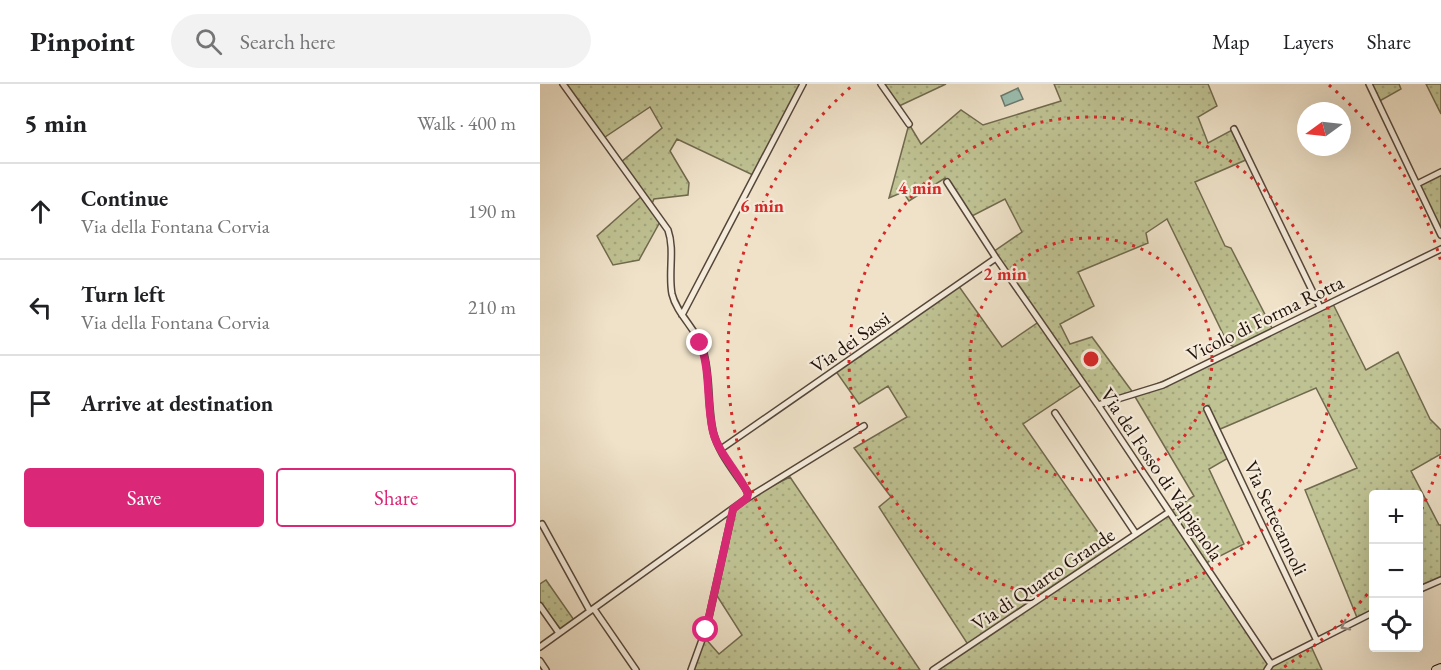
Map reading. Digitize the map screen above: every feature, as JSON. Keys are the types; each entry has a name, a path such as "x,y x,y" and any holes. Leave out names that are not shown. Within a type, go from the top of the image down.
{"main road":[{"path":"1436,670 1441,668"}],"street":[{"path":"564,84 667,228 671,243 672,294 703,349 712,425 721,450 747,491 746,499"},
{"path":"682,315 803,84"},
{"path":"881,84 909,124"},
{"path":"1369,84 1441,235"},
{"path":"1234,129 1320,308"},
{"path":"1416,184 1441,172"},
{"name":"Via del Fosso di Valpignola","path":"947,182 1271,664"},
{"name":"Vicolo di Forma Rotta","path":"1098,405 1163,385 1441,249"},
{"name":"Via dei Sassi","path":"721,450 996,258"},
{"name":"Via Settecannoli","path":"1207,409 1317,641"},
{"path":"1055,413 1136,534"},
{"path":"540,647 746,499 864,426"},
{"path":"691,670 707,626 733,509"},
{"name":"Via di Quarto Grande","path":"933,670 1170,512"},
{"path":"542,524 592,610 636,670"},
{"path":"1423,588 1441,580"},
{"path":"540,606 560,633"},
{"path":"1267,670 1271,664 1369,615"},
{"path":"540,661 546,670"}],"shaded area":[{"path":"563,84 803,84 755,176 677,139 670,151 689,183 688,195 654,199 651,206 661,220 639,260 613,265 597,236 643,195 620,163 662,128 650,107 602,139"},
{"path":"881,84 946,84 897,107"},
{"path":"1054,84 1208,84 1217,106 1198,117 1208,143 1234,129 1248,159 1195,182 1225,246 1231,248 1273,330 1332,302 1366,370 1398,352 1430,419 1441,430 1441,454 1411,471 1421,490 1369,490 1369,614 1358,620 1305,490 1357,468 1316,388 1218,430 1230,457 1209,469 1244,544 1204,564 1271,664 1310,644 1322,670 933,670 969,646 879,507 891,497 854,448 907,417 888,386 859,404 835,370 958,285 1002,347 1040,321 993,252 1022,232 1005,199 970,217 945,178 909,201 903,192 889,198 909,124 921,144 961,110 983,125 1061,101","holes":["1167,219 1227,342 1236,349 1134,394 1092,337 1070,344 1060,324 1094,306 1078,272 1148,243 1146,233","1083,384 1098,405 1134,395 1194,496 1111,551 1023,424"]},
{"path":"1369,84 1399,84 1401,89 1378,102"},
{"path":"1426,84 1441,84 1441,114"},
{"path":"1441,172 1441,235 1417,184"},
{"path":"790,477 920,670 691,670 704,637 719,654 742,635 714,591 733,509 746,499"},
{"path":"1423,494 1441,525 1441,580 1423,588"},
{"path":"546,580 574,620 561,630 540,601 540,584"}],"water":[{"path":"1018,88 1023,99 1005,106 1001,96"}],"route":[{"path":"700,343 707,369 714,436 748,494 747,498 733,509 706,630"}]}
